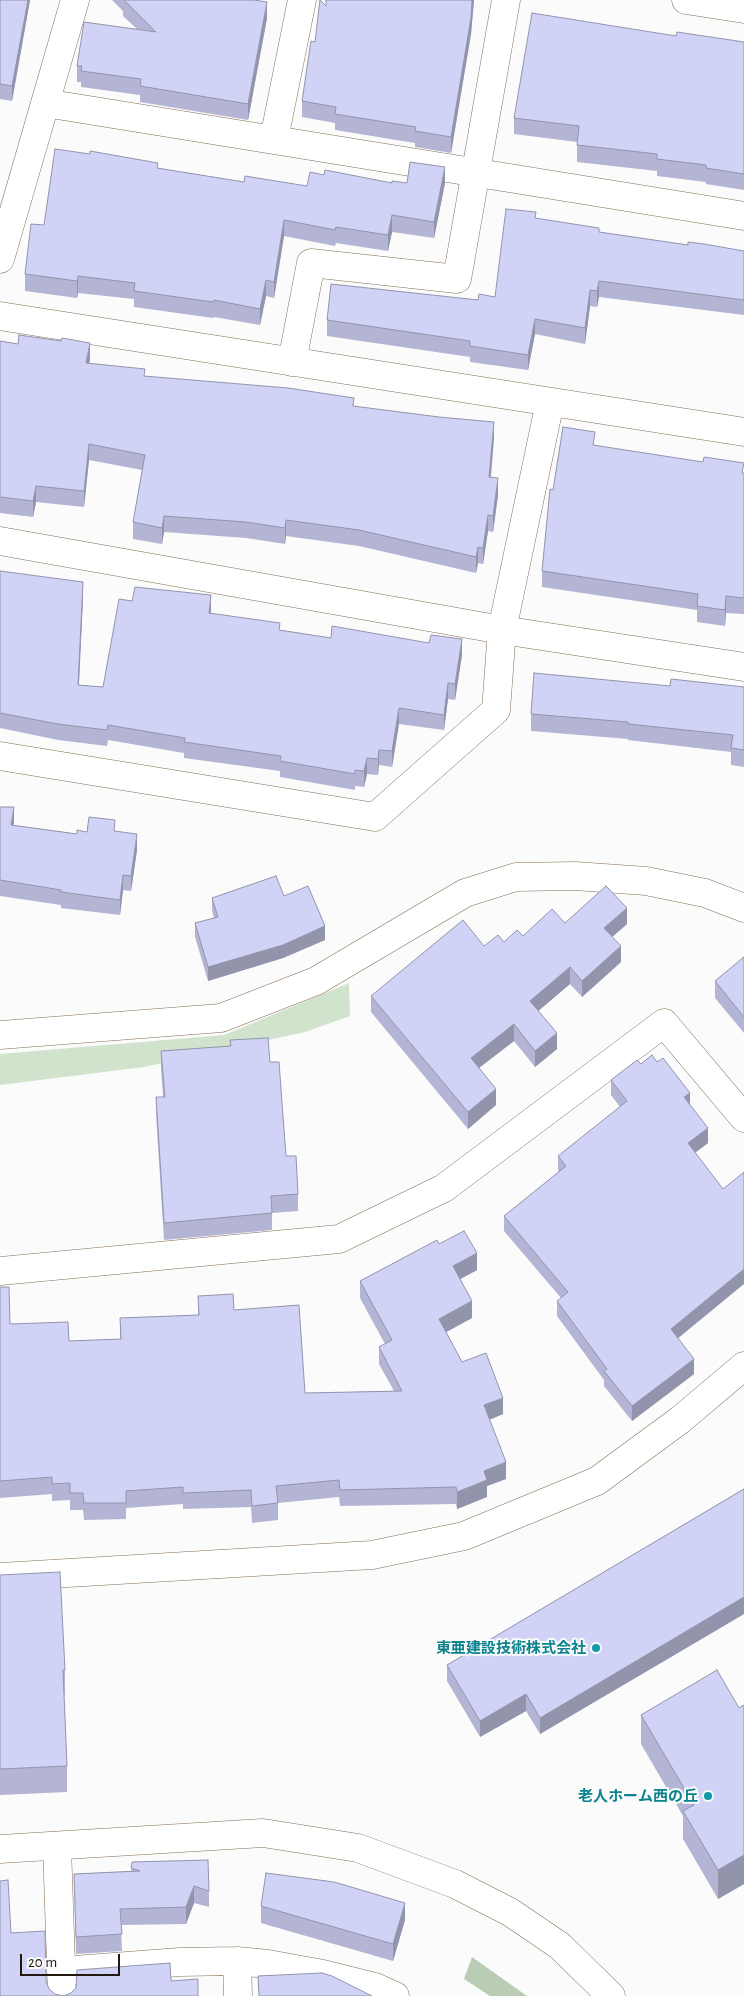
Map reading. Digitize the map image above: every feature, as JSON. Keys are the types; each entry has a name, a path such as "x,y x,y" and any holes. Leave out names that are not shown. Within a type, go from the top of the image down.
{"street":[{"path":"0,259 75,0"},
{"path":"274,139 302,0"},
{"path":"292,362 311,263 457,279 506,0"},
{"path":"686,0 744,9"},
{"path":"45,103 744,216"},
{"path":"0,316 744,432"},
{"path":"0,756 375,817 496,710 502,630 550,402"},
{"path":"0,541 502,630 744,667"},
{"path":"0,1035 221,1018 316,981 466,893 516,877 575,876 646,881 705,893 744,908"},
{"path":"0,1271 339,1240 444,1188 664,1024 744,1118"},
{"path":"0,1577 372,1554 464,1536 596,1481 624,1463 744,1366"},
{"path":"0,1849 263,1833 358,1848 455,1884 510,1912 560,1946 611,1996"},
{"path":"57,1846 62,1984 180,1962 237,1961 323,1974 375,1988 395,1996"},
{"path":"237,1961 238,1996"}],"green space":[{"path":"349,983 350,1016 305,1032 144,1067 0,1085 0,1054 224,1035"},
{"path":"472,1957 527,1996 490,1996 464,1979"}],"building":[{"path":"0,0 28,0 12,86 0,84"},
{"path":"124,0 254,0 267,2 248,104 140,86 141,79 81,71 82,66 77,66 84,22 156,32"},
{"path":"320,0 326,6 326,0 472,0 471,18 451,137 415,131 416,127 335,114 336,107 302,101 311,41 315,42"},
{"path":"532,13 676,36 677,32 744,42 744,174 706,168 706,165 657,159 657,154 577,145 579,126 514,118"},
{"path":"55,149 90,154 90,151 158,163 157,168 244,182 245,176 307,186 310,172 324,175 325,170 392,183 392,181 407,183 410,162 445,167 434,222 392,215 388,235 336,227 335,230 284,220 274,282 266,280 260,309 214,300 213,302 134,291 135,283 78,276 77,281 25,274 31,224 44,225"},
{"path":"506,209 536,212 535,218 599,228 599,232 688,245 688,242 704,244 744,251 744,300 599,281 597,291 590,290 585,328 535,319 528,355 470,346 470,341 327,320 331,284 478,300 479,294 495,297"},
{"path":"19,335 61,341 62,338 90,343 86,363 145,369 144,376 288,388 354,398 353,406 494,422 489,477 498,478 493,516 488,515 483,548 478,547 476,557 359,530 286,520 285,528 246,522 164,516 162,528 133,522 145,455 89,444 84,491 36,486 33,501 0,497 0,341 18,344"},
{"path":"563,427 595,432 593,445 703,462 704,457 744,463 742,473 744,473 744,598 726,596 725,610 697,606 698,594 542,571 550,489 553,490"},
{"path":"0,571 83,582 78,685 103,687 119,599 132,601 135,587 211,595 209,613 280,623 279,630 331,638 332,626 429,643 431,635 462,639 455,684 448,683 444,715 399,708 392,751 379,750 378,759 367,758 364,771 355,770 355,774 280,761 281,756 184,742 185,738 108,725 107,730 58,724 0,713"},
{"path":"534,673 670,686 671,679 744,687 744,750 731,748 733,735 628,724 628,722 531,714"},
{"path":"0,807 14,807 11,825 77,834 77,830 87,832 89,817 115,820 114,831 137,834 131,876 123,875 120,900 61,892 61,890 0,880"},
{"path":"276,876 284,896 308,886 325,926 283,945 208,967 195,923 218,917 212,898"},
{"path":"606,886 627,908 604,928 621,946 582,981 570,967 530,1001 557,1033 535,1051 514,1024 471,1058 496,1089 468,1112 371,996 463,920 484,946 498,935 504,942 517,930 523,936 552,909 565,923"},
{"path":"744,957 744,1017 715,981"},
{"path":"268,1038 270,1062 279,1062 286,1156 296,1156 298,1194 271,1196 272,1213 164,1223 156,1097 165,1097 161,1051 231,1046 230,1040"},
{"path":"652,1055 657,1062 663,1058 690,1093 684,1097 708,1128 688,1143 723,1189 744,1172 744,1269 671,1329 694,1359 632,1406 604,1371 607,1369 557,1301 568,1292 504,1216 566,1166 558,1156 627,1101 611,1080 637,1060 641,1064"},
{"path":"464,1231 477,1253 453,1266 472,1301 439,1319 462,1362 486,1353 503,1398 484,1405 506,1462 484,1471 487,1480 457,1492 456,1487 340,1490 339,1480 276,1486 278,1503 252,1506 251,1490 183,1493 183,1487 126,1491 126,1503 84,1503 83,1493 70,1493 70,1483 52,1484 52,1477 0,1481 0,1287 9,1287 10,1324 68,1322 69,1341 121,1339 120,1318 199,1315 198,1296 233,1294 234,1310 299,1305 305,1393 402,1391 379,1347 392,1340 360,1281 437,1240 439,1244"},
{"name":"東亜建設技術株式会社","path":"744,1489 744,1597 540,1718 526,1694 480,1721 447,1665"},
{"path":"60,1572 67,1766 0,1769 0,1575"},
{"name":"老人ホーム西の丘","path":"717,1670 739,1708 744,1705 744,1855 718,1870 683,1811 694,1805 641,1715"},
{"path":"208,1860 209,1891 194,1886 186,1907 120,1909 122,1934 76,1937 74,1874 140,1871 131,1868 132,1862"},
{"path":"266,1873 334,1882 405,1903 393,1944 261,1906"},
{"path":"8,1880 11,1933 45,1931 46,1981 49,1989 55,1994 63,1996 0,1996 0,1881"},
{"path":"170,1963 171,1981 198,1979 198,1996 63,1996 71,1993 76,1988 77,1970"},
{"path":"322,1973 372,1996 259,1996 258,1976"}],"place":[{"name":"東亜建設技術株式会社","path":"596,1648"},
{"name":"老人ホーム西の丘","path":"708,1796"}]}
